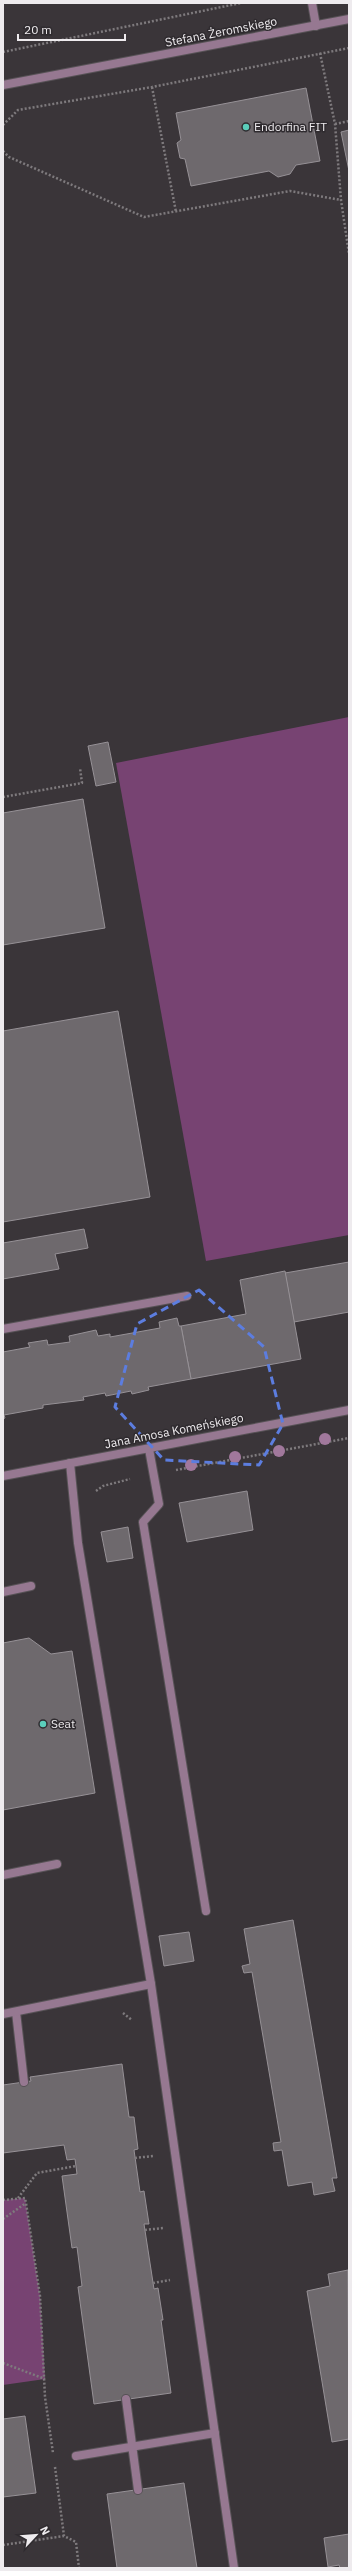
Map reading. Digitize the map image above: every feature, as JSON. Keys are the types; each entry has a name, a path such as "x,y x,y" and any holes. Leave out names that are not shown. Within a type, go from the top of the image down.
{"street":[{"path":"312,3 316,26"},
{"name":"Stefana Żeromskiego","path":"3,85 349,19"},
{"path":"3,1329 187,1296"},
{"name":"Jana Amosa Komeńskiego","path":"3,1476 349,1410"},
{"path":"149,1448 159,1504 143,1522 206,1910"},
{"path":"70,1463 78,1543 152,1984 234,2568"},
{"path":"3,1592 31,1586"},
{"path":"3,1875 57,1864"},
{"path":"3,2014 152,1984"},
{"path":"16,2012 24,2082"},
{"path":"126,2399 138,2490"},
{"path":"76,2456 215,2433"}],"path":[{"path":"3,52 241,3"},
{"path":"3,125 18,110 152,87 349,48"},
{"path":"320,53 335,124 341,200 349,254"},
{"path":"152,87 176,212"},
{"path":"335,124 349,121"},
{"path":"3,151 9,157 144,217 290,191 341,200"},
{"path":"3,797 82,783 80,768"},
{"path":"93,1494 103,1486 349,1438"},
{"path":"116,2012 123,2013 136,2024"},
{"path":"154,2148 156,2163"},
{"path":"135,2158 155,2155"},
{"path":"18,2198 37,2173 76,2166"},
{"path":"3,2200 25,2198 26,2203 40,2296 45,2379 64,2536"},
{"path":"3,2219 26,2203"},
{"path":"164,2220 166,2235"},
{"path":"145,2230 164,2227"},
{"path":"171,2273 173,2288"},
{"path":"153,2283 172,2280"},
{"path":"3,2364 45,2379"},
{"path":"3,2545 64,2536 76,2542 80,2568"}],"highlighted area":[{"path":"199,1290 264,1347 283,1424 259,1465 164,1460 115,1407 137,1324"}],"shaded area":[{"path":"349,717 349,1235 206,1261 116,763"},
{"path":"25,2198 40,2296 45,2379 3,2385 3,2200"}],"building":[{"name":"Endorfina FIT","path":"306,88 320,161 296,165 290,174 278,177 269,171 191,186 185,159 180,158 177,143 181,140 176,113"},
{"path":"349,130 349,171 341,132"},
{"path":"108,742 116,782 96,786 88,746"},
{"path":"83,799 105,928 3,945 3,813"},
{"path":"118,1011 150,1197 3,1222 3,1031"},
{"path":"84,1229 88,1248 55,1254 59,1269 3,1279 3,1243"},
{"path":"349,1262 349,1312 294,1322 285,1273"},
{"path":"285,1271 301,1359 191,1379 181,1326 246,1314 240,1280"},
{"path":"177,1318 179,1326 181,1326 191,1379 148,1387 149,1390 132,1394 131,1391 106,1396 105,1393 83,1397 84,1400 43,1405 43,1408 4,1415 5,1418 3,1419 3,1352 30,1347 28,1343 47,1340 48,1345 70,1342 69,1336 96,1330 98,1336 110,1334 110,1337 160,1328 159,1322"},
{"path":"247,1491 253,1530 187,1542 179,1503"},
{"path":"128,1527 133,1558 107,1562 101,1532"},
{"name":"Seat","path":"29,1638 51,1654 72,1651 95,1793 3,1810 3,1643"},
{"path":"293,1920 337,2178 332,2178 335,2191 314,2195 312,2182 288,2186 282,2150 274,2151 273,2143 281,2142 252,1972 244,1973 242,1966 250,1964 244,1929"},
{"path":"189,1932 194,1961 164,1966 159,1936"},
{"path":"122,2064 129,2117 134,2117 138,2149 134,2150 140,2192 144,2191 149,2224 144,2224 154,2289 158,2288 171,2393 94,2404 78,2287 82,2286 77,2247 72,2248 62,2176 77,2174 75,2159 67,2160 64,2145 3,2153 3,2085 31,2081 30,2077"},
{"path":"348,2270 349,2439 332,2442 307,2291 330,2286 328,2274"},
{"path":"25,2416 36,2493 3,2497 3,2419"},
{"path":"184,2483 197,2568 117,2568 107,2494"},
{"path":"349,2534 349,2568 340,2568 339,2565 328,2567 324,2538"}],"place":[{"name":"Endorfina FIT","path":"246,127"},
{"name":"Seat","path":"43,1724"}]}
